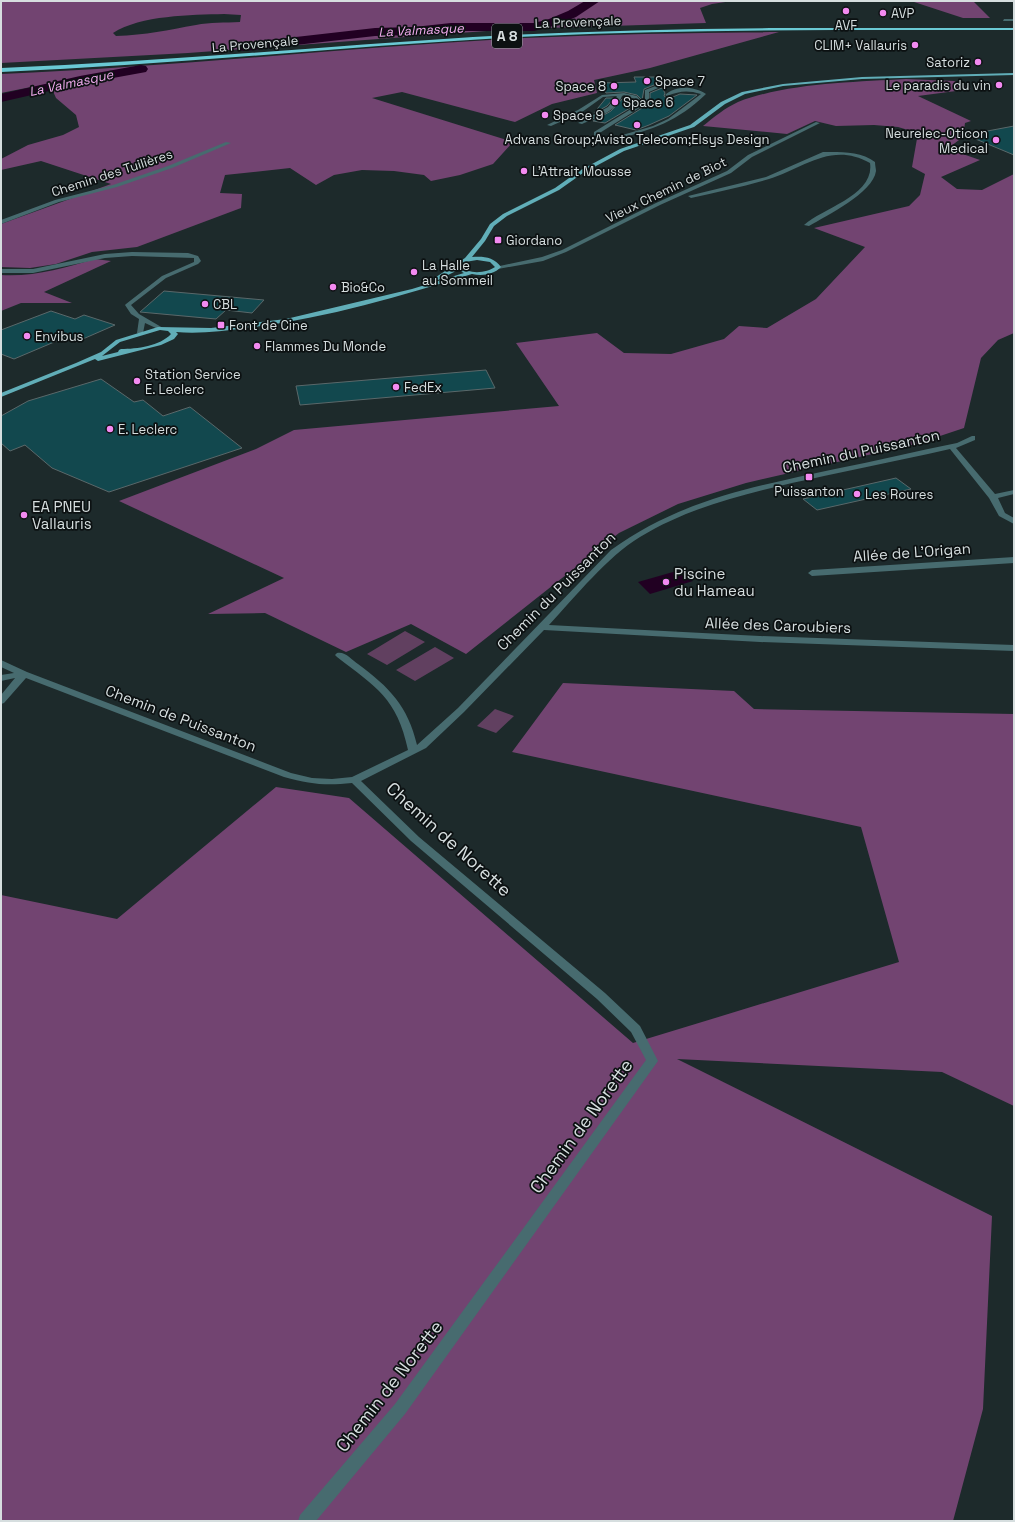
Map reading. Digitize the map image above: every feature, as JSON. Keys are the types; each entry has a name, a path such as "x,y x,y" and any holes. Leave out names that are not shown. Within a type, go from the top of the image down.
{"highway":[{"name":"La Provençale","path":"1,66 144,59 444,36 585,29 708,26 1014,25"},
{"name":"La Provençale","path":"1,70 150,63 544,34 694,30 1014,29"}],"main road":[{"path":"467,260 474,248 483,240 492,225 505,214 557,189 594,165 632,146 684,130 692,126 723,102 751,91 798,83 895,76 965,73 1014,73"},
{"path":"959,75 965,73"},
{"path":"895,76 1014,73"},
{"path":"483,240 484,251 488,259"},
{"path":"78,365 108,356 140,350 171,339 212,330 292,320 414,290 470,273 488,272 497,264 488,259 467,260 461,262 458,266 440,278 414,290"},
{"path":"458,266 461,270 470,273"},
{"path":"1,395 78,365 103,353 118,341 140,333 160,328 212,330"},
{"path":"170,329 175,334 171,339"},
{"path":"111,346 116,350 127,352"}],"street":[{"path":"1004,20 1014,20"},
{"path":"632,146 600,138 596,135 596,133 647,101 647,91 663,85 662,80"},
{"path":"610,140 655,127 670,120 704,94 692,90 676,89 667,95"},
{"path":"549,125 580,111 599,97 610,94 635,97 640,102 638,107"},
{"path":"580,123 611,107 619,98 620,94"},
{"name":"Vieux Chemin de Biot","path":"497,264 542,259 557,254 658,204 729,172 750,156 818,123"},
{"name":"Chemin des Tuilières","path":"1,222 57,202 170,167 228,143"},
{"path":"642,213 690,196 768,178 823,154 839,153 856,155 872,162 874,171 873,176 864,188 807,225"},
{"path":"1,271 33,271 105,256 132,254 188,255 196,257 198,261 196,263 164,277 128,305 130,309 142,318 160,328"},
{"path":"140,333 142,318"},
{"name":"Chemin du Puissanton","path":"354,780 423,746 542,627 614,552 628,540 650,527 724,498 809,477 959,445 972,438"},
{"path":"951,446 993,497 1002,514 1014,522"},
{"path":"993,497 1014,492"},
{"name":"Allée de L'Origan","path":"812,573 1014,560"},
{"name":"Allée des Caroubiers","path":"542,627 760,639 1014,648"},
{"path":"340,655 378,683 393,698 401,714 413,751"},
{"name":"Chemin de Puissanton","path":"1,663 24,674 288,775 318,781 332,782 354,780"},
{"path":"1,678 24,674"},
{"path":"1,701 24,674"},
{"name":"Chemin de Norette","path":"306,1521 400,1409 652,1061 636,1028 601,996 415,839 354,780"}],"shaded area":[{"path":"1,1 732,1 712,4 700,8 706,23 515,29 188,53 1,63","holes":["211,14 241,15 240,22 201,24 137,35 116,36 113,33 124,27 152,19"]},
{"path":"911,1 973,1 990,18 963,18"},
{"path":"779,32 650,68 594,80 597,93 552,104 515,122 402,92 372,98 513,142 493,164 460,175 431,181 424,175 394,171 362,170 334,175 316,185 290,168 225,175 220,193 242,194 241,208 137,247 92,252 56,264 30,268 1,267 1,224 111,184 41,161 1,170 1,159 28,145 63,135 79,127 76,115 56,98 52,89 31,87 1,93 1,74 132,67 394,46 525,38"},
{"path":"906,79 954,81 971,89 918,96 971,121 965,123 963,137 951,146 957,152 980,160 941,177 957,189 982,190 1014,174 1014,333 998,340 981,358 964,428 916,444 746,483 678,504 619,533 466,654 411,624 346,652 265,613 208,614 284,578 119,501 256,449 294,430 559,406 516,343 597,333 624,353 671,354 724,339 739,326 767,328 816,299 865,247 814,228 909,206 920,195 925,174 912,167 918,133 898,127 874,125 836,126 815,121 787,134 703,126 715,116 738,102 778,91 821,84"},
{"path":"95,259 111,261 44,292 72,303 21,303 1,311 1,275 25,275 37,273 60,269"},
{"name":"Piscine du Hameau","path":"680,570 693,581 650,594 638,582"},
{"path":"405,631 425,642 387,665 367,654"},
{"path":"435,647 454,658 415,681 396,670"},
{"path":"563,683 734,691 754,709 1014,714 1014,1106 942,1072 677,1059 992,1216 983,1409 953,1521 1,1521 1,895 117,919 276,787 349,798 633,1043 899,962 861,827 512,752"},
{"path":"495,709 514,716 496,733 477,726"}],"building":[{"path":"634,77 656,77 659,83 644,89 642,100 637,95 624,92 606,93 601,83 636,82"},
{"path":"662,88 665,93 664,96 668,99 680,94 697,95 669,116 636,130 615,125 650,103 650,93"},
{"path":"624,97 635,102 635,105 605,123 593,121 611,111"},
{"path":"606,98 614,98 607,106 594,113"},
{"name":"Neurelec-Oticon Medical","path":"1014,126 1014,155 966,135"},
{"name":"CBL","path":"164,291 264,300 252,313 226,310 216,319 140,312"},
{"name":"Envibus","path":"51,311 75,319 84,315 115,325 76,342 66,337 14,359 1,354 1,330"},
{"name":"FedEx","path":"486,370 495,388 300,405 296,386"},
{"name":"E. Leclerc","path":"101,379 134,402 143,400 163,416 190,407 242,448 109,492 52,468 25,445 10,451 1,443 1,416 28,401"},
{"name":"Les Roures","path":"896,478 911,489 817,510 803,499"}],"waterway":[{"name":"La Valmasque","path":"244,47 375,32 414,31 451,27 534,27 553,22 572,14 594,1"},
{"name":"La Valmasque","path":"1,98 80,80 141,69"}],"place":[{"name":"AVF","path":"846,11"},
{"name":"AVP","path":"883,13"},
{"name":"CLIM+ Vallauris","path":"915,45"},
{"name":"Satoriz","path":"978,62"},
{"name":"Space 7","path":"647,81"},
{"name":"Le paradis du vin","path":"999,85"},
{"name":"Space 8","path":"614,86"},
{"name":"Space 6","path":"615,102"},
{"name":"Space 9","path":"545,115"},
{"name":"Advans Group;Avisto Telecom;Elsys Design","path":"637,125"},
{"name":"Neurelec-Oticon Medical","path":"996,140"},
{"name":"L'Attrait Mousse","path":"524,171"},
{"name":"Giordano","path":"498,240"},
{"name":"La Halle au Sommeil","path":"414,272"},
{"name":"Bio&Co","path":"333,287"},
{"name":"CBL","path":"205,304"},
{"name":"Font de Cine","path":"221,325"},
{"name":"Envibus","path":"27,336"},
{"name":"Flammes Du Monde","path":"257,346"},
{"name":"Station Service E. Leclerc","path":"137,381"},
{"name":"FedEx","path":"396,387"},
{"name":"E. Leclerc","path":"110,429"},
{"name":"Puissanton","path":"809,477"},
{"name":"Les Roures","path":"857,494"},
{"name":"EA PNEU Vallauris","path":"24,515"},
{"name":"Piscine du Hameau","path":"666,582"}]}
